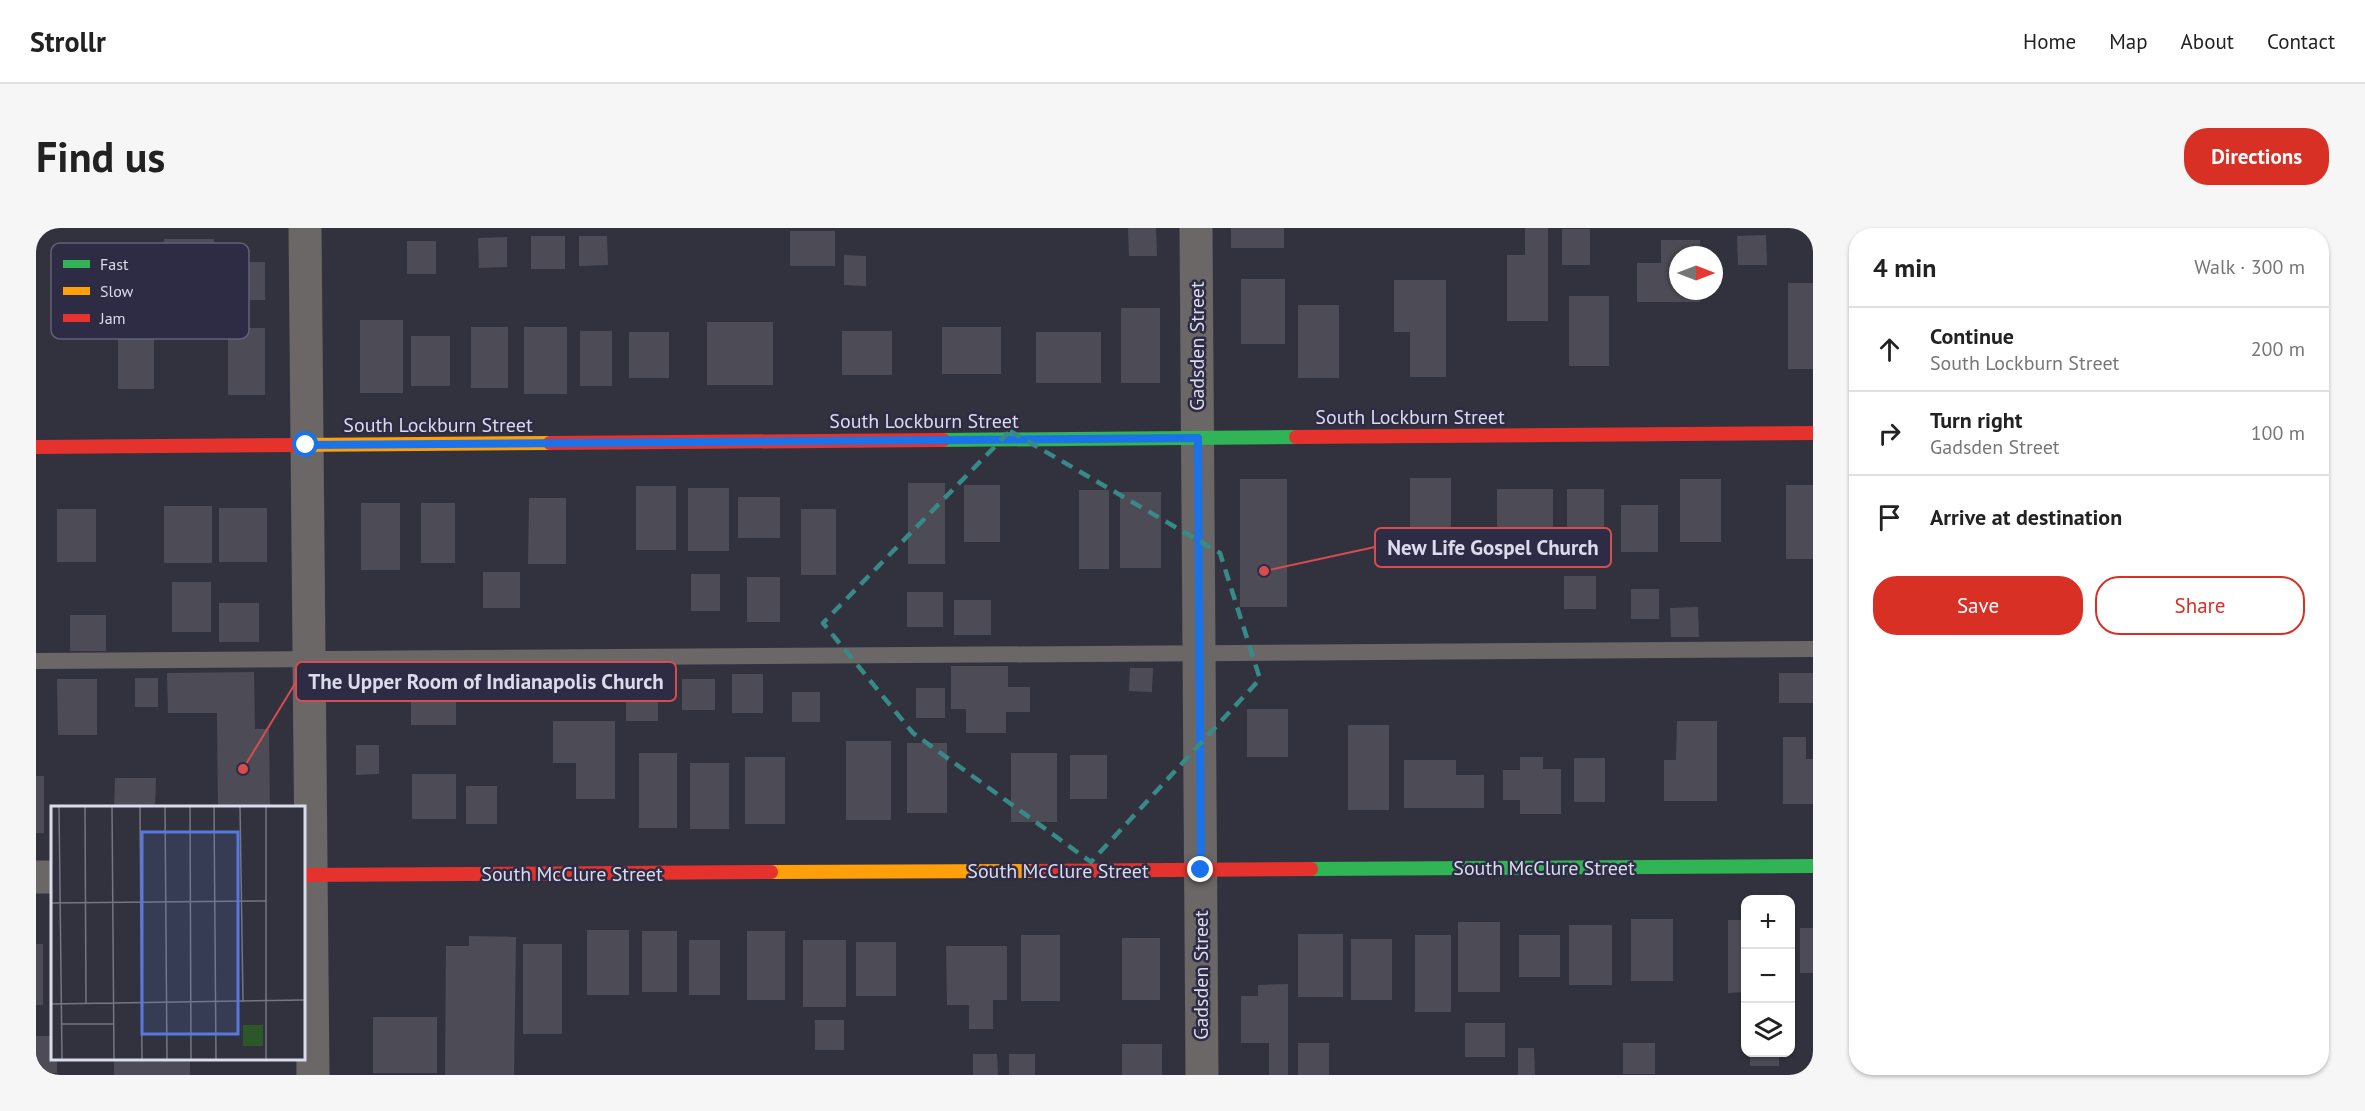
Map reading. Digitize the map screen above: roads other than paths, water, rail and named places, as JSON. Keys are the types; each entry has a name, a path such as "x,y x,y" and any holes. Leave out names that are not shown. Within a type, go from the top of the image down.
{"street":[{"path":"305,228 309,659 307,875 313,1075"},
{"name":"Gadsden Street","path":"1196,228 1202,1075"},
{"name":"South Lockburn Street","path":"36,447 1813,433"},
{"name":"South McClure Street","path":"307,875 1813,866"}],"lane":[{"path":"36,661 1813,649"}],"place":[{"name":"New Life Gospel Church","path":"1264,571"},
{"name":"The Upper Room of Indianapolis Church","path":"243,769"}]}
